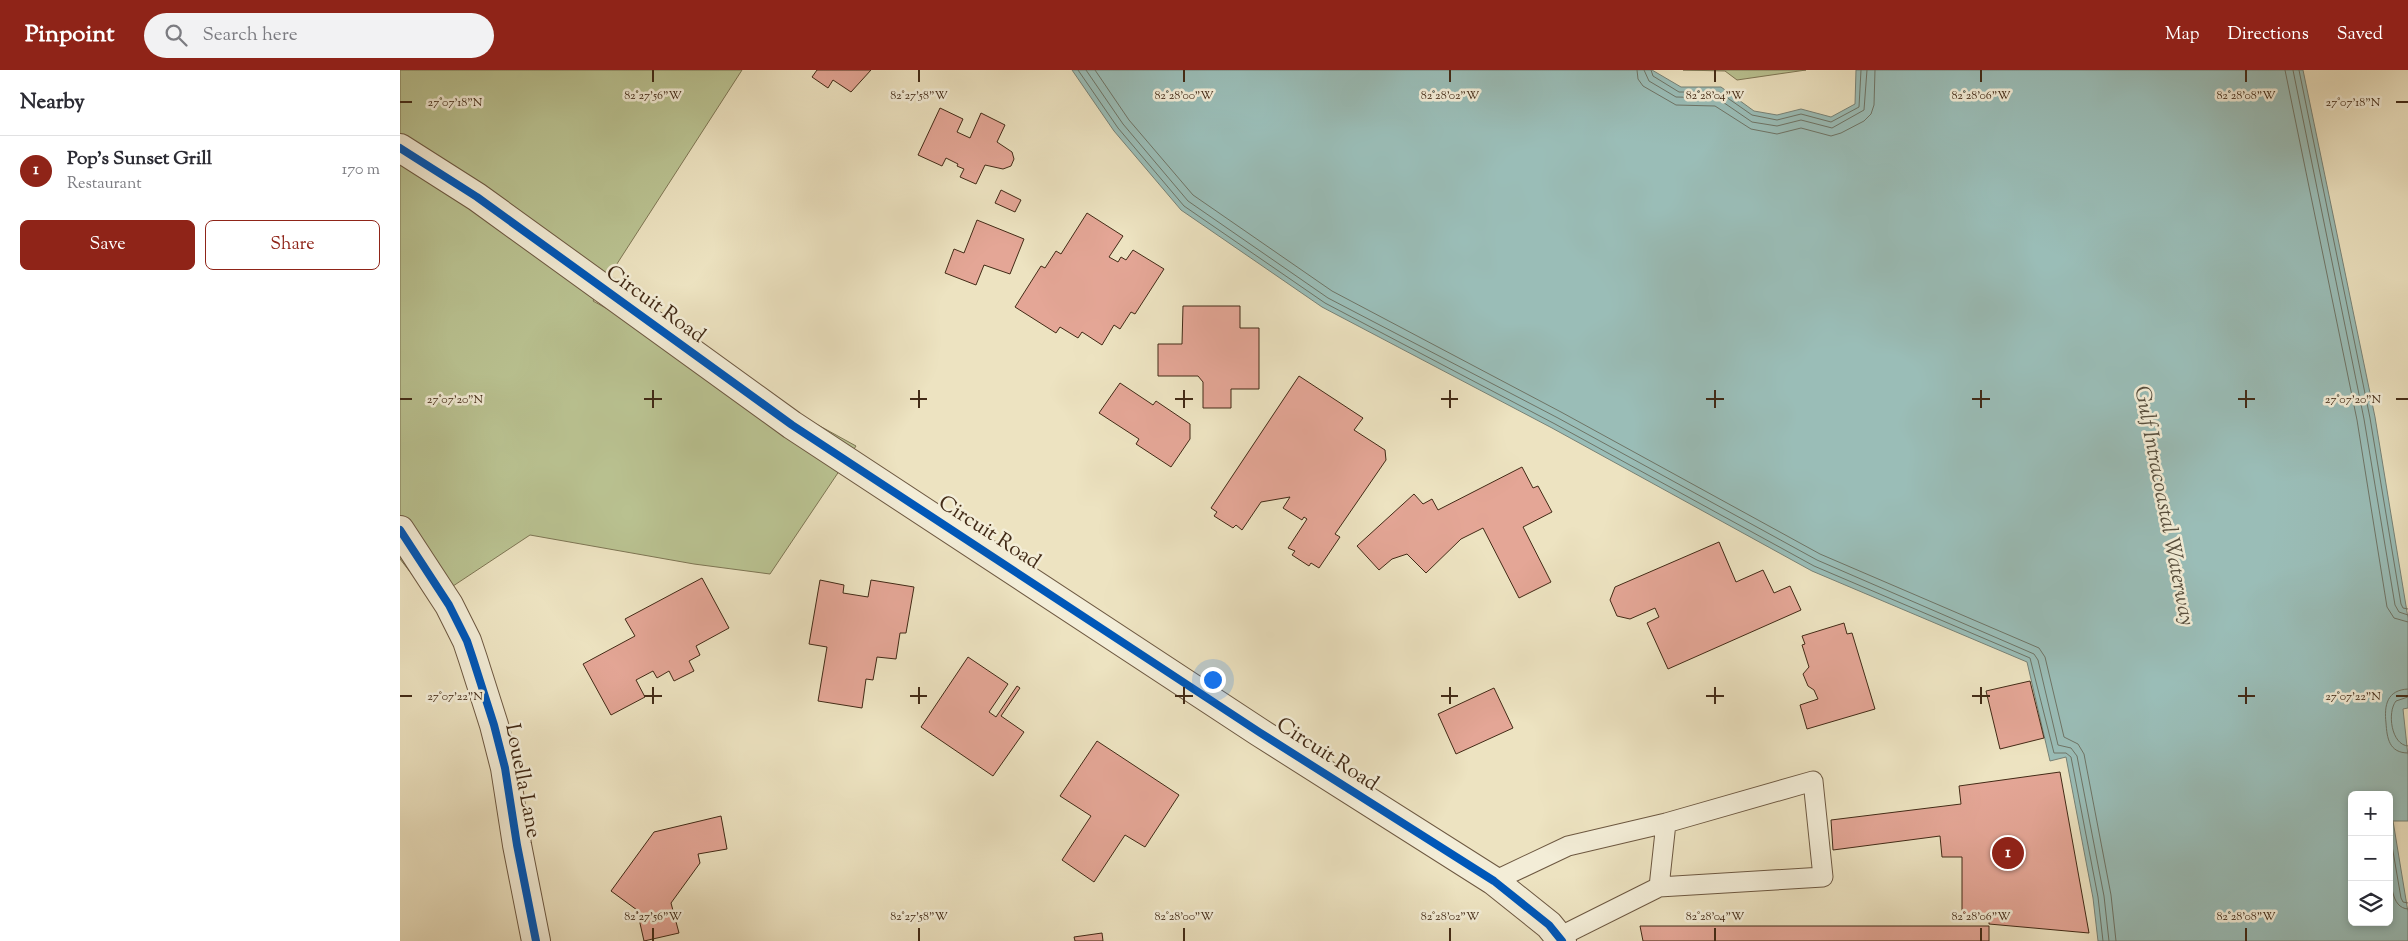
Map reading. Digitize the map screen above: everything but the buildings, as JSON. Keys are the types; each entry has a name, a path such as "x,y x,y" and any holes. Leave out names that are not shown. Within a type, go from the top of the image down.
{"street":[{"name":"Circuit Road","path":"400,148 477,197 792,425 1284,748 1494,881 1538,915 1560,939"},
{"name":"Louella Lane","path":"400,530 449,605 467,641 473,659 494,725 505,768 517,845 536,941"}],"lane":[{"path":"1494,881 1568,846 1666,823 1813,781 1823,877 1659,888 1560,939"},
{"path":"1659,888 1666,823"}],"green space":[{"path":"400,70 742,70 593,301 856,446 770,574 694,564 530,535 432,600 400,559"},
{"path":"1683,70 1806,70 1737,80 1725,71"}],"water":[{"name":"Gulf Intracoastal Waterway","path":"1072,70 1652,70 1681,87 1721,87 1754,111 1777,115 1801,109 1831,117 1855,104 1856,70 2303,70 2375,417 2408,618 2408,708 2403,709 2408,756 2408,821 2393,821 2408,912 2408,941 2098,941 2093,898 2066,757 2050,761 2027,662 1812,571 1552,428 1322,307 1181,210 1114,131"}],"cycle path":[{"path":"400,148 477,197 792,425 1259,732 1494,881 1549,925 1562,941"},
{"path":"400,530 449,605 467,641 473,659 494,725 505,768 517,845 536,941"}],"place":[{"name":"Pop's Sunset Grill","path":"2008,853"}]}
